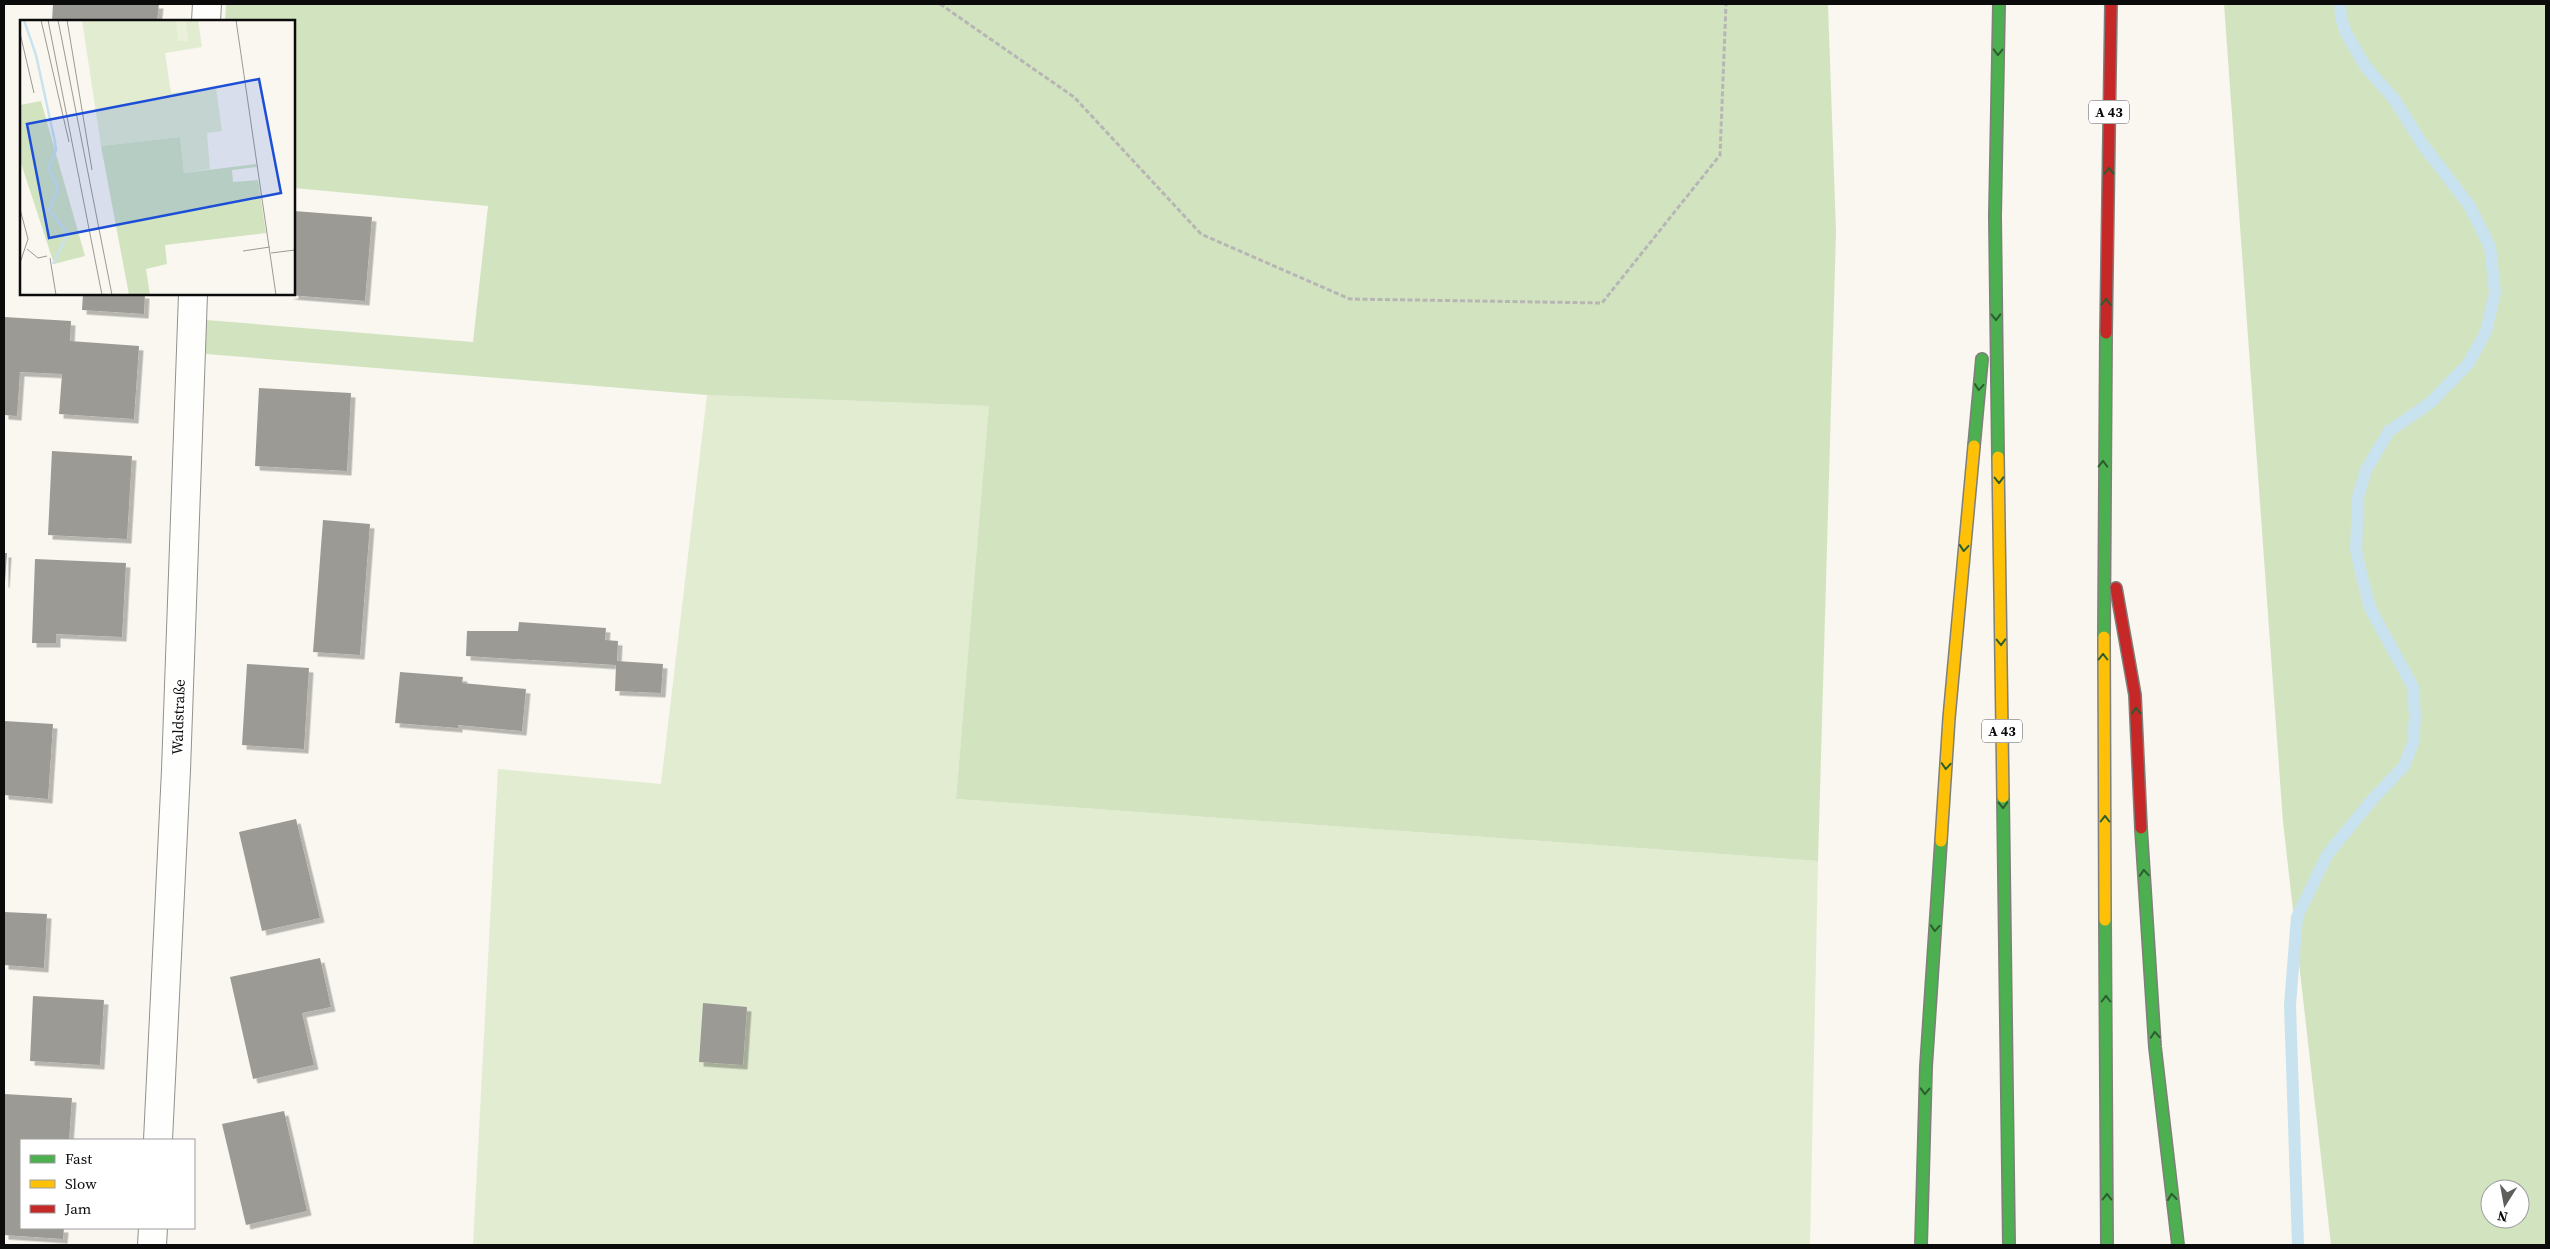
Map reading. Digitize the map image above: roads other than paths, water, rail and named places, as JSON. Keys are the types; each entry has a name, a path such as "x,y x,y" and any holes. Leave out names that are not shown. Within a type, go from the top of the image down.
{"highway":[{"name":"A 43","path":"1999,4 1995,216 2009,1245"},
{"name":"A 43","path":"2107,1245 2102,513 2111,4"},
{"path":"1921,1245 1926,1068 1949,718 1995,216"},
{"path":"2102,513 2135,695 2140,818 2155,1047 2178,1245"}],"street":[{"path":"206,20 207,4"},
{"name":"Waldstraße","path":"158,1139 176,770 193,295"},
{"path":"152,1245 153,1229"}],"waterway":[{"path":"2298,1245 2290,1005 2297,917 2327,855 2371,801 2404,766 2413,743 2415,717 2413,687 2370,608 2361,573 2356,550 2358,497 2366,470 2389,431 2430,403 2468,364 2486,332 2495,292 2490,247 2469,205 2423,145 2394,99 2365,66 2346,33 2341,18 2340,4"}]}
